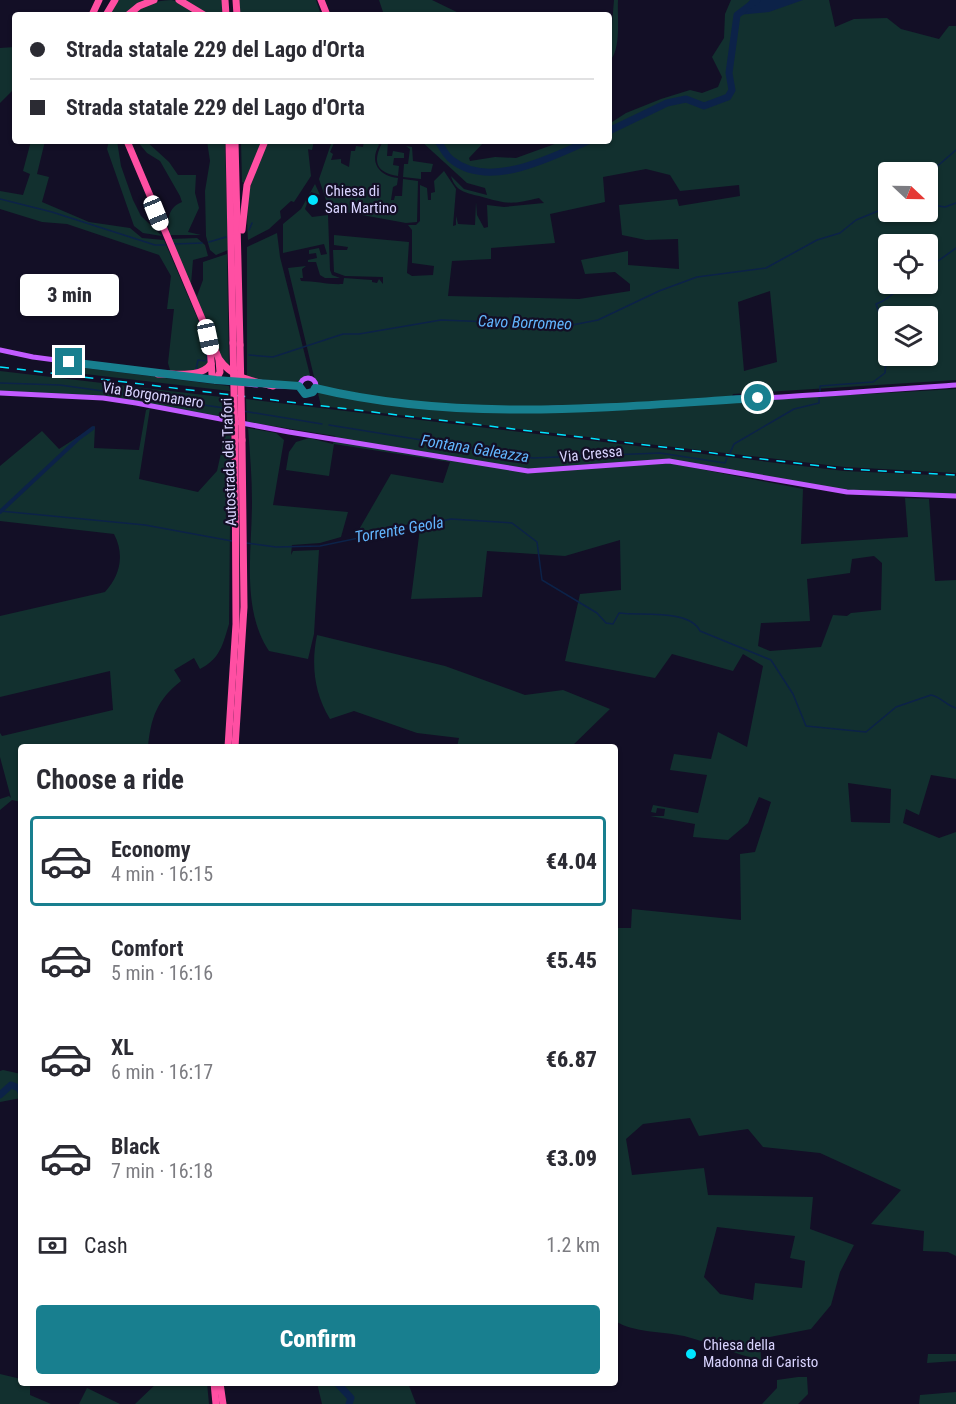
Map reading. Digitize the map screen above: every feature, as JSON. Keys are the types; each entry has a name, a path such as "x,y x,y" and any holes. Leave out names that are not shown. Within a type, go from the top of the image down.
{"highway":[{"path":"132,12 139,6 154,0"},
{"path":"179,0 199,12"},
{"path":"124,144 141,173"},
{"path":"128,144 219,359 228,370 242,379 273,386"},
{"path":"133,144 141,173"},
{"name":"Autostrada dei Trafori","path":"228,144 241,542 235,744"},
{"name":"Autostrada dei Trafori","path":"235,144 241,326 236,344"},
{"path":"241,326 244,195 251,170 264,144"},
{"path":"208,337 211,364 216,380"},
{"path":"216,380 220,372 219,359"},
{"path":"158,374 197,374 205,371 211,364"},
{"name":"Autostrada dei Trafori","path":"228,744 241,542"},
{"path":"213,1386 216,1404"},
{"path":"220,1386 223,1404"}],"main road":[{"path":"0,350 33,357 158,374 273,386 299,386"},
{"path":"310,378 315,383 313,392 305,394 299,386 302,380 310,378"},
{"path":"315,388 359,398 518,410 956,385"},
{"name":"Via Borgomanero","path":"0,393 103,398 231,421"},
{"name":"Via Cressa","path":"231,421 528,471 669,461 847,492 956,496"}],"green space":[{"path":"118,0 148,0 130,12 111,12"},
{"path":"185,0 222,0 222,12 203,12"},
{"path":"238,0 316,0 320,12 239,12"},
{"path":"379,0 432,0 457,12 383,12"},
{"path":"614,0 618,0 618,32 616,49 612,58"},
{"path":"731,0 829,0 835,27 854,19 887,18 901,29 939,39 949,26 956,26 956,380 733,394 729,402 956,389 956,473 845,467 321,406 288,268 306,266 302,269 301,281 343,284 344,278 372,280 377,283 379,279 383,284 383,277 345,276 334,272 333,250 347,250 348,247 334,245 334,235 409,242 407,273 412,276 433,275 434,266 412,263 412,230 408,225 416,225 420,221 420,185 427,188 428,200 431,200 431,193 435,192 434,181 444,171 456,189 453,226 456,225 456,216 458,224 475,225 476,202 477,215 484,228 488,227 487,205 504,207 544,203 539,198 515,203 470,194 455,185 451,176 464,189 487,195 485,188 467,183 424,144 482,144 469,158 470,161 495,157 516,158 555,144 612,144 612,122 626,113 690,90 702,93 718,87 722,77 712,57 724,38 725,14","holes":["646,169 670,175 680,191 739,185 740,196 679,206 677,199 619,205 622,235 646,240 678,239 679,269 628,265 628,251 581,260 585,274 615,272 630,284 630,291 579,299 448,296 452,261 491,259 491,248 555,243 550,214 605,202 603,177","770,291 777,362 744,371 738,302"]},
{"path":"159,1 180,2 197,12 135,12"},
{"path":"12,47 12,91 0,103 0,48"},
{"path":"30,144 44,144 37,174 49,177 42,202 89,222 130,228 142,238 164,240 208,343 210,363 195,372 170,370 168,363 174,309 167,309 171,276 159,255 67,224 42,222 0,209 0,191 23,195 30,174 23,171"},
{"path":"108,144 117,144 121,166 133,200 141,216 162,236 143,233 134,226 107,149"},
{"path":"140,144 149,144 169,162 178,175 196,175 195,193 199,208 188,232 201,235 170,235 169,216 173,208 182,202 160,161 147,153"},
{"path":"207,144 225,144 228,250 216,255 210,250 206,236 205,191 210,161"},
{"path":"241,144 262,144 244,183 242,182"},
{"path":"265,144 313,144 312,150 308,149 311,176 294,202 291,201 280,211 281,218 269,229 248,240 248,200 256,166"},
{"path":"331,144 334,144 330,152 333,154 331,160 341,159 341,163 349,167 351,151 355,151 356,146 378,144 375,157 378,167 391,177 398,178 397,185 393,187 391,200 394,200 395,196 402,196 403,179 418,181 417,222 406,223 329,209 319,179"},
{"path":"382,144 388,144 387,156 392,156 393,151 404,153 404,158 394,158 393,165 399,166 398,176 384,172 380,168 378,154"},
{"path":"406,146 412,147 413,161 433,164 431,172 421,172 421,179 403,177 404,164 408,164 410,149"},
{"path":"315,184 320,195 311,192 305,209 312,217 328,215 330,270 332,275 340,278 325,278 320,275 316,262 308,262 308,260 317,258 316,253 309,254 309,250 319,248 321,255 327,254 324,244 283,253 283,224 301,209"},
{"path":"277,233 280,257 311,379 301,383 247,378 247,247"},
{"path":"197,238 205,245 208,256 193,260 191,284 197,296 203,280 203,262 227,254 229,369 224,364 170,239"},
{"path":"53,364 229,386 230,391 51,370"},
{"path":"0,371 230,398 230,419 104,396 0,391"},
{"path":"246,399 844,471 956,476 956,494 847,490 669,459 592,464 594,468 669,463 803,489 801,544 908,537 905,498 929,499 935,581 956,580 956,779 931,775 919,815 906,809 903,823 939,838 956,832 956,1256 948,1252 923,1251 924,1231 871,1224 901,1190 820,1153 763,1147 748,1129 699,1136 690,1118 643,1124 626,1139 632,1175 704,1168 708,1195 813,1197 810,1229 854,1245 840,1272 831,1305 811,1329 760,1339 761,1360 684,1336 640,1330 618,1322 618,928 631,928 632,909 741,920 740,854 755,852 771,802 759,797 748,823 728,840 693,837 695,824 650,816 664,816 665,809 657,808 656,813 651,812 653,805 698,813 707,775 670,770 674,754 711,759 718,732 747,747 763,666 743,654 733,671 672,654 655,678 565,661 580,594 621,590 620,540 565,556 487,551 482,597 411,599 420,528 417,523 357,533 391,474 443,483 450,462 334,444 329,476 286,470 289,452 296,442 309,438 333,444 335,436 247,422","holes":["874,556 882,563 881,610 851,613 847,616 833,615 821,647 770,651 758,646 761,623 810,621 807,579 850,573 852,559","848,783 891,789 890,823 851,822","717,1227 795,1236 790,1258 805,1261 802,1288 755,1283 753,1300 720,1294 704,1277"]},
{"path":"150,408 139,479 198,492 217,471 228,422 231,426 229,624 222,644 212,661 200,669 194,658 174,670 181,681 161,702 153,718 148,744 18,744 18,801 12,800 0,810 0,799 9,796 11,798 0,757 0,733 2,736 113,710 110,671 0,697 0,616 105,592 117,572 120,557 114,534 0,521 0,466 42,431 59,449 95,426 94,448 139,450 146,410"},
{"path":"248,428 276,433 284,440 273,505 348,512 341,537 320,543 292,545 291,555 293,551 319,550 314,634 308,659 269,651 260,635 255,617 250,579 252,493"},
{"path":"317,635 445,666 525,695 563,690 610,709 574,744 458,744 459,738 417,733 354,711 330,719 317,689 314,657"},
{"path":"0,1071 18,1073 18,1099 0,1102"},
{"path":"928,1354 956,1354 956,1361 927,1363"},
{"path":"0,1374 18,1378 18,1386 30,1386 30,1395 51,1404 0,1404"},
{"path":"807,1377 808,1394 798,1404 762,1404 777,1388 777,1380"},
{"path":"154,1386 207,1386 209,1404 135,1404"},
{"path":"318,1386 409,1386 416,1404 322,1404"},
{"path":"87,1388 120,1404 79,1404"},
{"path":"956,1392 956,1404 919,1404 920,1395"}],"water":[{"path":"750,0 803,0 769,12 738,15"}],"waterway":[{"path":"612,130 667,103 686,99 704,106 728,97 732,90 729,73 737,15 757,0"},
{"path":"440,144 452,160 467,168 484,172 520,168 581,144"},
{"name":"Cavo Borromeo","path":"938,166 956,150"},
{"path":"0,199 52,212 155,245 165,245"},
{"name":"Torrente Geola","path":"938,206 945,207 956,203"},
{"name":"Cavo Borromeo","path":"249,355 273,357 343,334 359,334 441,320 518,323 538,320 567,326 598,320 659,291 697,277 766,268 817,240 840,233 856,220 878,211"},
{"path":"249,230 252,223"},
{"path":"209,242 226,237"},
{"path":"174,244 202,243"},
{"name":"Fontana Galeazza","path":"938,261 956,248"},
{"name":"Fontana Galeazza","path":"820,393 820,386 873,382 885,373 888,340 876,304 893,294"},
{"name":"Cavo Borromeo","path":"196,370 198,360 207,359 206,348"},
{"name":"Fontana Galeazza","path":"0,383 60,385 232,409"},
{"name":"Cavo Borromeo","path":"130,390 192,398"},
{"name":"Fontana Galeazza","path":"730,453 734,444 794,409 819,403 819,398"},
{"name":"Fontana Galeazza","path":"243,411 322,424"},
{"name":"Fontana Galeazza","path":"329,425 533,458 660,453 725,463 727,458"},
{"name":"Cavo Borromeo","path":"0,512 78,439 93,428"},
{"name":"Torrente Geola","path":"0,511 145,525 232,541"},
{"name":"Torrente Geola","path":"246,543 276,547 320,546 451,519 512,523 537,542 542,580 597,613 606,623 613,624 619,613 676,616 686,619 700,631 771,660 793,694 806,726 866,732 896,707 931,695 956,708"},
{"path":"0,1095 11,1085 18,1088"},
{"path":"340,1386 351,1398 349,1404"}],"railway":[{"path":"0,367 845,469 956,475"}],"place":[{"name":"Chiesa di San Martino","path":"313,200"},
{"name":"Chiesa della Madonna di Caristo","path":"691,1354"}],"route":[{"path":"69,362 273,386 299,386 305,394 313,392 315,388 348,397 494,410 565,410 758,398"}]}
